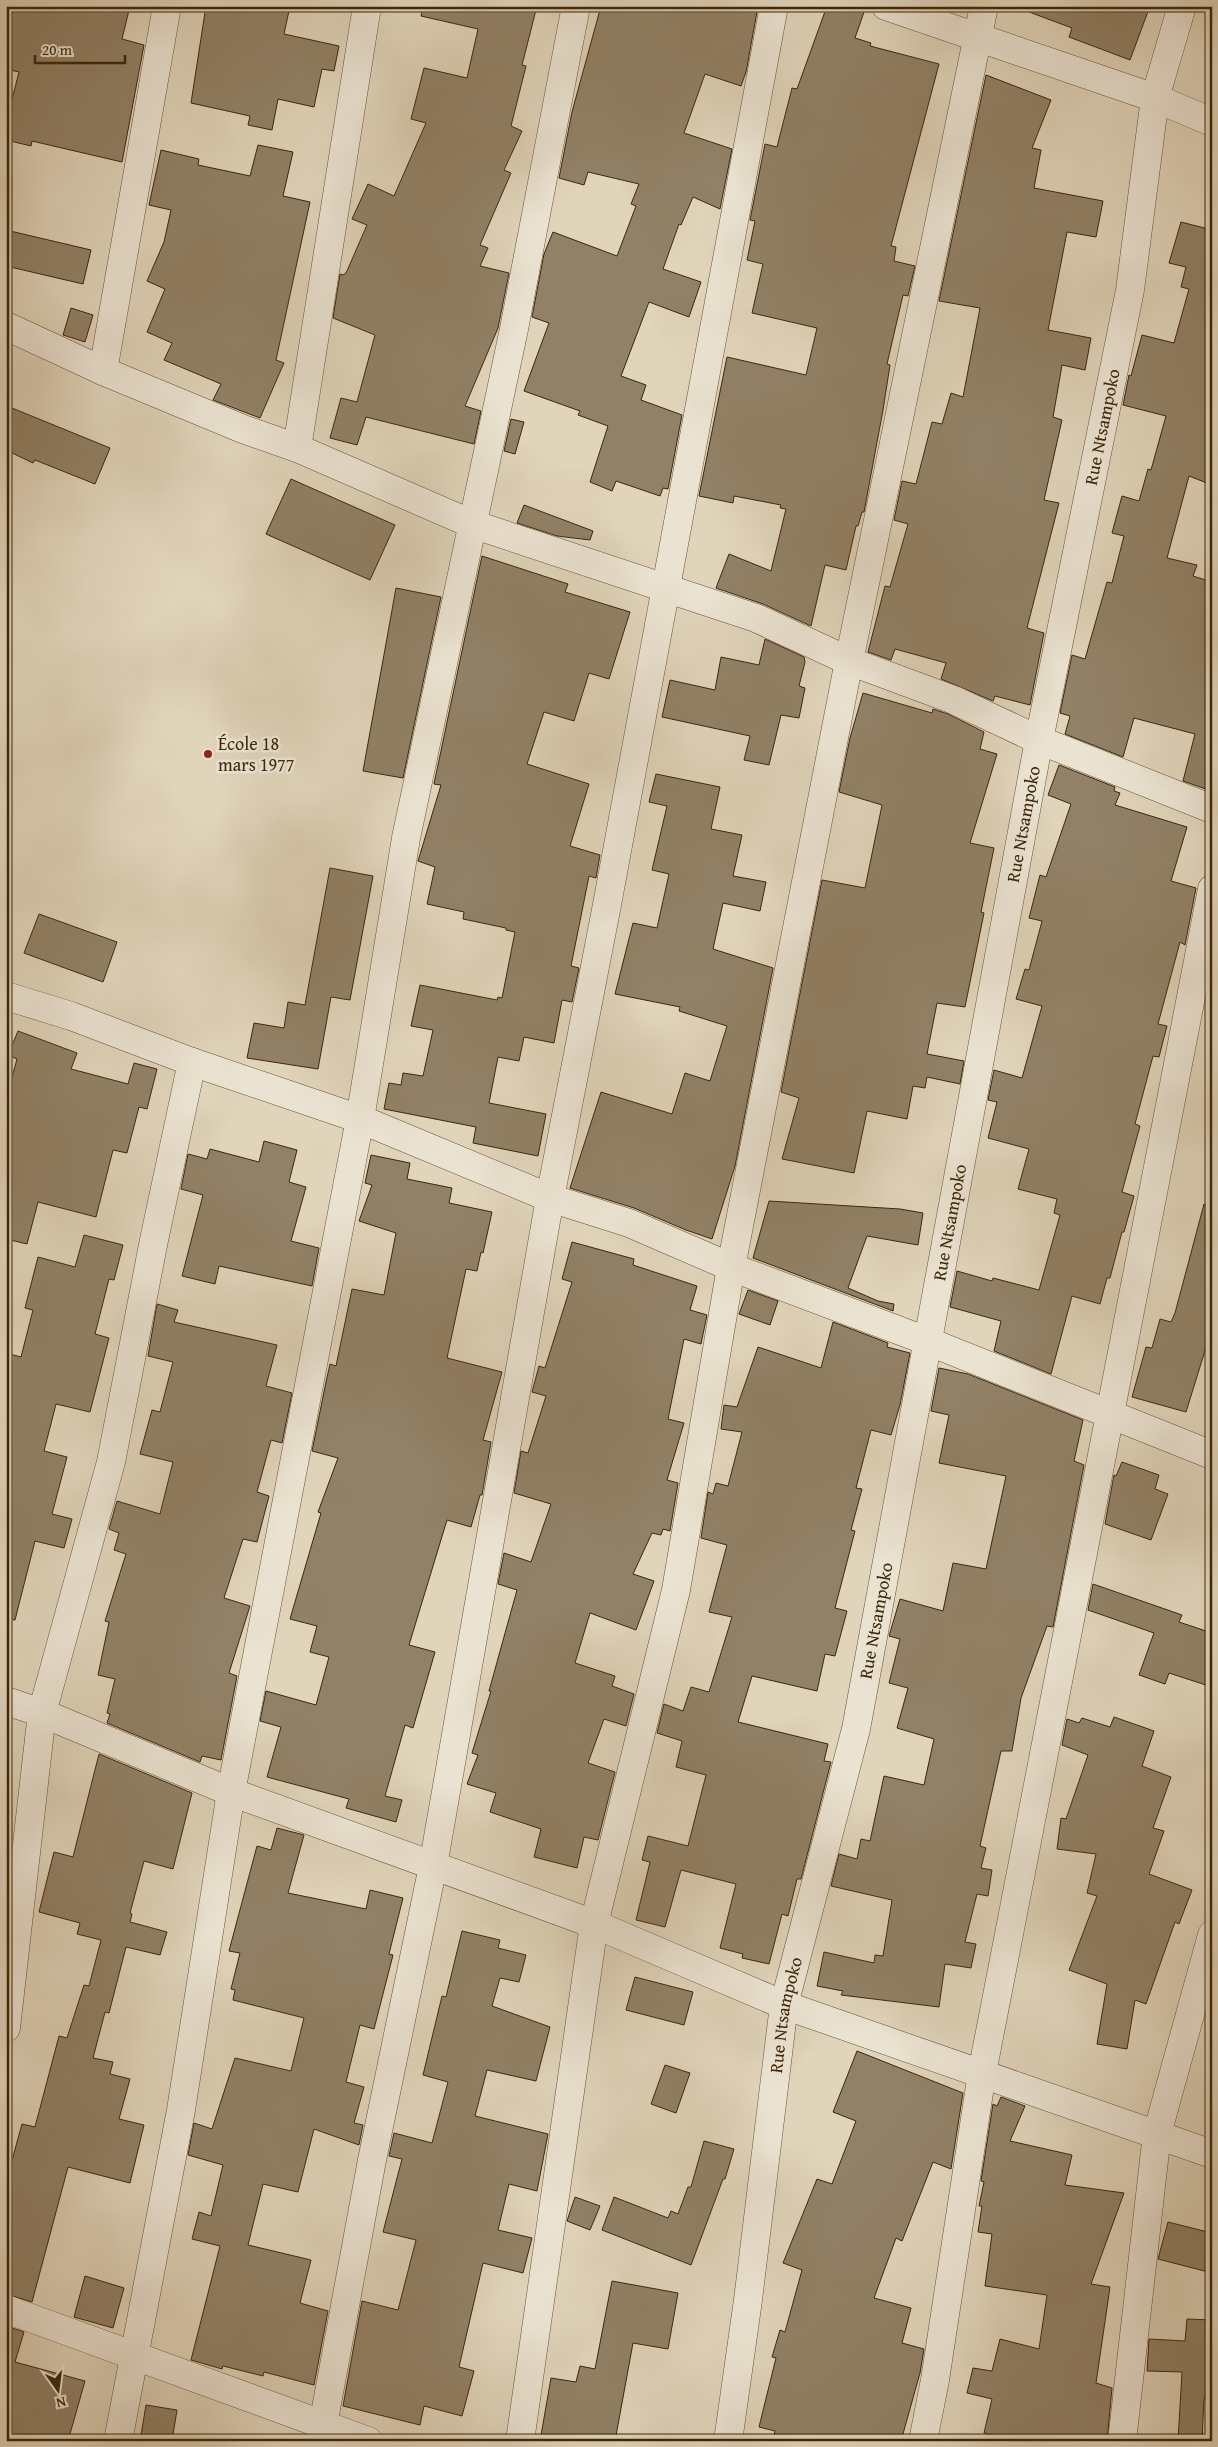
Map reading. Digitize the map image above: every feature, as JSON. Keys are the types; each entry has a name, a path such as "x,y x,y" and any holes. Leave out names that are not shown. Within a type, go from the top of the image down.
{"street":[{"path":"103,371 167,6"},
{"path":"297,448 367,6"},
{"path":"118,2441 181,2110 232,1792 360,1119 406,838 514,329 576,6"},
{"path":"322,2433 372,2160 433,1866 550,1198 608,900 774,6"},
{"path":"886,6 1155,98 1212,122"},
{"path":"520,2441 594,1924 676,1590 731,1266 848,661 984,6"},
{"name":"Rue Ntsampoko","path":"728,2441 748,2300 784,2005 856,1729 1039,740 1130,290 1155,98 1182,6"},
{"path":"6,326 103,371 243,429 297,448 472,524 666,586 756,618 848,661 954,700 1039,740 1212,809"},
{"path":"923,2441 937,2370 982,2073 1108,1414 1212,889"},
{"path":"6,996 71,1016 192,1062 360,1119 550,1198 629,1223 731,1266 927,1341 1212,1455"},
{"path":"6,2028 42,1713 110,1462 192,1062"},
{"path":"6,1701 42,1713 232,1792 594,1924 784,2005 1212,2154"},
{"path":"1122,2441 1157,2134 1212,1935"},
{"path":"6,2309 135,2356 322,2433 368,2441"}],"building":[{"path":"6,6 130,6 122,39 144,45 122,162 32,141 31,146 6,140 6,123 19,72 6,69"},
{"path":"206,6 290,6 284,34 339,46 334,71 322,69 314,107 278,99 272,130 248,125 250,116 191,103"},
{"path":"423,6 537,6 522,65 526,66 511,126 522,131 504,170 511,173 480,245 488,248 480,266 509,273 498,328 465,406 481,411 474,444 366,417 357,445 330,438 341,398 357,402 375,335 333,318 340,274 344,275 347,271 367,225 352,219 368,184 394,196 426,123 411,119 424,68 467,78 478,29 421,16"},
{"path":"601,6 758,6 746,72 741,86 705,74 684,133 732,149 720,209 693,197 681,225 679,224 663,269 701,282 689,317 649,302 621,376 646,385 641,400 682,415 668,489 663,488 660,496 616,481 612,491 590,482 608,426 578,415 580,411 524,391 549,323 532,317 544,254 553,232 617,256 636,206 631,204 639,184 588,172 584,185 559,178 572,112"},
{"path":"827,6 847,6 864,12 855,38 871,43 870,46 939,64 891,246 896,247 894,261 915,266 908,296 903,295 887,364 890,365 864,512 862,512 858,526 856,526 846,570 825,565 811,626 763,604 716,588 729,554 771,571 786,509 780,508 781,505 734,496 733,503 699,496 727,357 806,375 817,328 752,313 763,264 747,260 755,221 750,220 765,144 777,147 792,88 797,89"},
{"path":"1021,6 1150,6 1130,60 1069,37 1072,28 1021,9"},
{"path":"986,75 1051,100 1032,148 1041,150 1034,188 1103,201 1096,237 1067,232 1048,330 1091,338 1085,370 1062,365 1053,417 1062,420 1044,500 1059,503 1027,628 1044,633 1030,705 995,696 993,701 941,679 946,663 895,649 891,660 868,652 885,586 890,587 908,524 894,520 902,481 916,484 932,422 942,424 951,393 963,397 980,308 939,301"},
{"path":"258,145 293,152 283,196 310,202 276,360 284,363 260,418 213,400 221,384 164,360 172,343 147,332 165,289 147,281 164,242 171,210 149,205 161,150 199,159 198,165 250,176"},
{"path":"1181,222 1212,230 1212,260 1206,281 1212,282 1212,485 1189,476 1167,558 1197,565 1193,576 1212,582 1212,769 1206,789 1183,781 1195,734 1134,718 1123,757 1065,734 1070,716 1060,713 1072,655 1085,659 1107,582 1112,583 1124,536 1112,533 1122,496 1139,501 1148,469 1151,470 1166,416 1123,405 1129,375 1131,376 1142,335 1174,343 1189,289 1181,287 1186,267 1169,263"},
{"path":"6,230 91,250 83,284 6,266"},
{"path":"71,308 93,315 85,342 63,335"},
{"path":"12,408 110,448 95,484 35,460 33,463 6,450 6,421"},
{"path":"511,419 524,422 515,454 504,451"},
{"path":"291,479 395,525 370,580 266,534"},
{"path":"524,505 593,531 590,540 557,536 517,523"},
{"path":"482,556 568,584 565,592 630,612 609,679 589,673 574,721 544,712 527,764 589,784 570,846 600,855 596,878 589,876 571,966 579,968 572,1002 562,1000 554,1043 524,1037 519,1061 498,1057 489,1103 546,1114 538,1156 473,1143 476,1127 384,1109 389,1083 401,1085 403,1073 423,1076 433,1030 411,1026 420,985 497,1000 498,997 502,998 515,932 506,930 506,928 463,919 464,912 427,904 435,867 418,861 441,785 434,784"},
{"path":"396,588 441,597 403,778 363,771"},
{"path":"765,639 804,657 805,662 799,686 805,688 799,718 781,715 769,765 744,760 750,736 662,717 670,680 715,690 721,657 759,665"},
{"path":"863,693 932,713 933,709 948,714 984,732 980,749 997,754 970,843 994,848 981,912 984,913 965,1007 937,1003 927,1054 964,1061 960,1084 927,1077 925,1088 913,1086 907,1119 867,1111 854,1173 782,1159 799,1098 781,1092 822,880 865,888 882,805 839,792 850,738"},
{"path":"1059,765 1115,787 1114,791 1120,793 1115,805 1187,827 1171,881 1196,888 1185,945 1180,942 1158,1024 1167,1026 1159,1057 1153,1056 1135,1124 1140,1126 1122,1192 1134,1196 1124,1232 1122,1232 1110,1278 1107,1278 1100,1304 1072,1296 1051,1374 994,1351 1001,1321 950,1307 957,1271 992,1281 993,1278 1039,1290 1060,1215 1054,1213 1057,1199 1018,1189 1029,1149 988,1138 997,1102 988,1100 994,1070 1022,1078 1042,1006 1016,999 1025,969 1029,970 1042,921 1029,918 1040,875 1046,877 1071,804 1048,795"},
{"path":"656,774 720,787 711,829 742,835 733,876 766,882 760,911 723,903 713,949 773,968 735,1166 712,1239 634,1208 570,1188 601,1092 672,1114 685,1073 710,1081 727,1026 679,1011 680,1007 615,994 633,923 657,928 669,874 652,870 667,806 649,802"},
{"path":"330,868 373,876 350,1000 331,997 318,1069 247,1058 254,1023 284,1028 288,1002 305,1005"},
{"path":"39,914 117,942 103,982 24,953"},
{"path":"18,1031 77,1053 71,1069 128,1084 134,1063 157,1069 147,1109 139,1107 127,1153 113,1150 96,1217 38,1202 27,1244 6,1239 6,1099 17,1059 8,1055"},
{"path":"264,1141 297,1150 289,1182 306,1187 291,1241 319,1248 312,1286 219,1266 215,1284 182,1276 203,1195 181,1189 188,1154 207,1159 210,1149 259,1162"},
{"path":"371,1155 410,1163 407,1179 452,1188 449,1203 492,1212 477,1271 466,1269 447,1358 502,1372 483,1440 491,1442 482,1495 480,1495 471,1527 447,1520 409,1645 435,1652 413,1728 405,1725 385,1796 402,1800 396,1822 346,1808 349,1799 267,1777 281,1727 260,1721 266,1691 316,1705 329,1657 310,1652 317,1626 290,1619 321,1513 318,1512 338,1458 312,1451 330,1364 336,1366 352,1289 384,1295 396,1233 359,1221 372,1185 365,1183"},
{"path":"769,1201 900,1209 923,1213 918,1245 867,1236 848,1288 878,1301 894,1304 893,1311 753,1258"},
{"path":"1204,1204 1212,1205 1212,1328 1186,1412 1132,1397 1146,1347 1152,1348 1160,1319 1171,1322 1175,1313"},
{"path":"84,1235 123,1245 114,1280 109,1279 95,1334 109,1338 90,1412 56,1404 44,1451 67,1457 52,1514 72,1519 64,1548 35,1541 15,1620 6,1619 6,1353 21,1357 33,1310 25,1308 38,1257 75,1267"},
{"path":"572,1242 634,1259 633,1265 697,1286 690,1310 707,1315 701,1344 684,1339 668,1419 684,1423 667,1480 678,1483 670,1531 663,1529 661,1535 652,1533 633,1574 654,1581 636,1630 590,1613 575,1663 615,1676 612,1686 634,1694 626,1726 604,1719 588,1763 615,1772 598,1840 584,1837 577,1868 534,1857 541,1829 490,1812 496,1793 467,1784 478,1755 472,1753 491,1691 489,1691 517,1590 498,1584 504,1553 531,1562 551,1504 514,1493 521,1451 528,1453 546,1396 532,1392 539,1366 545,1368 572,1282 562,1279"},
{"path":"748,1290 778,1301 770,1325 739,1314"},
{"path":"157,1304 178,1310 174,1322 277,1345 266,1386 292,1393 282,1443 271,1440 257,1492 269,1496 257,1542 243,1539 224,1598 250,1606 229,1673 237,1676 221,1760 202,1756 200,1762 107,1723 110,1714 107,1713 115,1679 98,1675 109,1622 105,1621 126,1554 114,1550 119,1533 109,1529 117,1501 160,1514 173,1462 140,1454 152,1410 160,1412 173,1362 148,1356"},
{"path":"833,1322 888,1343 887,1347 910,1353 900,1405 891,1435 871,1430 856,1488 862,1489 851,1530 855,1531 835,1608 847,1611 835,1656 825,1654 817,1691 752,1676 738,1722 828,1744 824,1761 831,1762 801,1879 797,1879 788,1916 782,1914 769,1964 742,1958 743,1954 720,1948 736,1884 681,1870 665,1927 636,1920 650,1862 642,1860 648,1836 688,1846 706,1775 676,1767 682,1741 657,1733 664,1704 683,1711 691,1687 709,1692 732,1617 709,1612 727,1545 701,1538 708,1492 713,1494 716,1483 728,1486 742,1432 721,1429 724,1405 737,1407 758,1347 821,1368"},
{"path":"939,1368 968,1374 1083,1420 1074,1461 1084,1465 1053,1627 1047,1626 1021,1698 1012,1751 1001,1751 980,1846 986,1848 981,1868 992,1870 988,1896 977,1894 965,1942 976,1944 971,1968 945,1964 939,2007 841,1995 843,1991 817,1986 824,1952 874,1963 875,1955 883,1956 892,1900 831,1886 839,1854 857,1859 861,1839 870,1841 884,1776 924,1785 934,1739 897,1728 908,1688 889,1683 900,1639 889,1636 900,1599 943,1611 953,1563 986,1569 1006,1476 939,1463 949,1415 931,1411"},
{"path":"1122,1462 1159,1475 1155,1489 1168,1494 1151,1540 1105,1524 1114,1475 1116,1476"},
{"path":"1093,1584 1182,1615 1179,1622 1212,1633 1212,1687 1169,1673 1165,1684 1139,1675 1154,1633 1088,1610"},
{"path":"1114,1717 1154,1731 1142,1766 1171,1777 1153,1828 1164,1831 1149,1874 1192,1890 1179,1924 1175,1922 1146,2004 1135,2000 1127,2049 1097,2044 1107,1984 1069,1970 1097,1896 1087,1893 1096,1854 1057,1849 1061,1818 1066,1819 1088,1755 1062,1745 1067,1719 1079,1723 1082,1718 1110,1727"},
{"path":"99,1754 192,1793 173,1869 144,1861 130,1913 132,1914 130,1922 167,1932 160,1955 126,1947 109,2013 105,2012 93,2058 113,2062 110,2074 130,2079 119,2119 144,2125 130,2183 68,2167 32,2302 6,2294 6,2182 22,2124 35,2127 59,2036 67,2038 84,1985 89,1986 101,1940 77,1934 80,1923 39,1912 54,1852 73,1857"},
{"path":"277,1828 304,1835 288,1893 366,1909 370,1890 403,1898 389,1954 393,1955 374,2029 360,2025 346,2082 364,2087 354,2123 363,2125 359,2145 314,2129 298,2192 263,2184 248,2245 311,2260 300,2303 328,2311 314,2385 264,2372 263,2376 223,2366 222,2369 191,2360 220,2246 192,2239 199,2212 211,2216 223,2165 188,2155 194,2123 212,2129 235,2058 291,2071 304,2018 233,2000 235,1990 231,1989 240,1953 229,1951 257,1846 271,1850"},
{"path":"462,1931 500,1940 498,1948 526,1955 519,1982 500,1978 492,2006 550,2027 536,2081 487,2070 475,2116 548,2134 537,2191 509,2184 498,2230 532,2238 523,2273 483,2263 459,2367 474,2371 462,2416 424,2406 420,2425 343,2406 362,2301 398,2310 416,2240 383,2232 402,2159 389,2156 394,2133 432,2143 448,2082 423,2075 442,1996 446,1997"},
{"path":"635,1977 693,1992 684,2025 626,2010"},
{"path":"857,2051 963,2093 951,2169 933,2162 902,2241 896,2238 874,2298 911,2308 902,2343 924,2349 920,2373 901,2441 773,2441 775,2431 759,2427 776,2358 772,2357 780,2330 785,2332 802,2270 783,2263 817,2179 832,2184 856,2121 833,2112"},
{"path":"665,2065 690,2073 676,2113 651,2104"},
{"path":"1001,2097 1025,2106 1010,2141 1072,2155 1065,2185 1124,2193 1091,2284 1110,2287 1096,2383 1112,2388 1107,2441 1014,2441 984,2433 992,2399 967,2393 973,2368 992,2371 1000,2339 1039,2349 1047,2295 985,2286 992,2234 978,2232 982,2206 979,2206 984,2182 981,2181 993,2104 997,2106"},
{"path":"704,2141 734,2149 725,2179 723,2179 691,2265 602,2230 614,2197 668,2218 671,2211 678,2214 688,2187 691,2187"},
{"path":"575,2197 600,2206 590,2230 567,2221"},
{"path":"1168,2222 1212,2233 1212,2273 1158,2259"},
{"path":"85,2276 124,2288 113,2328 74,2317"},
{"path":"612,2281 678,2293 668,2349 633,2343 615,2441 540,2441 551,2378 576,2382 580,2366 595,2369"},
{"path":"1187,2319 1212,2320 1212,2398 1204,2398 1202,2441 1178,2441 1182,2372 1147,2371 1149,2339 1185,2341"},
{"path":"6,2326 24,2332 15,2362 85,2381 68,2441 6,2441"},
{"path":"146,2405 177,2410 172,2441 140,2441"}],"place":[{"name":"École 18 mars 1977","path":"208,754"}]}
